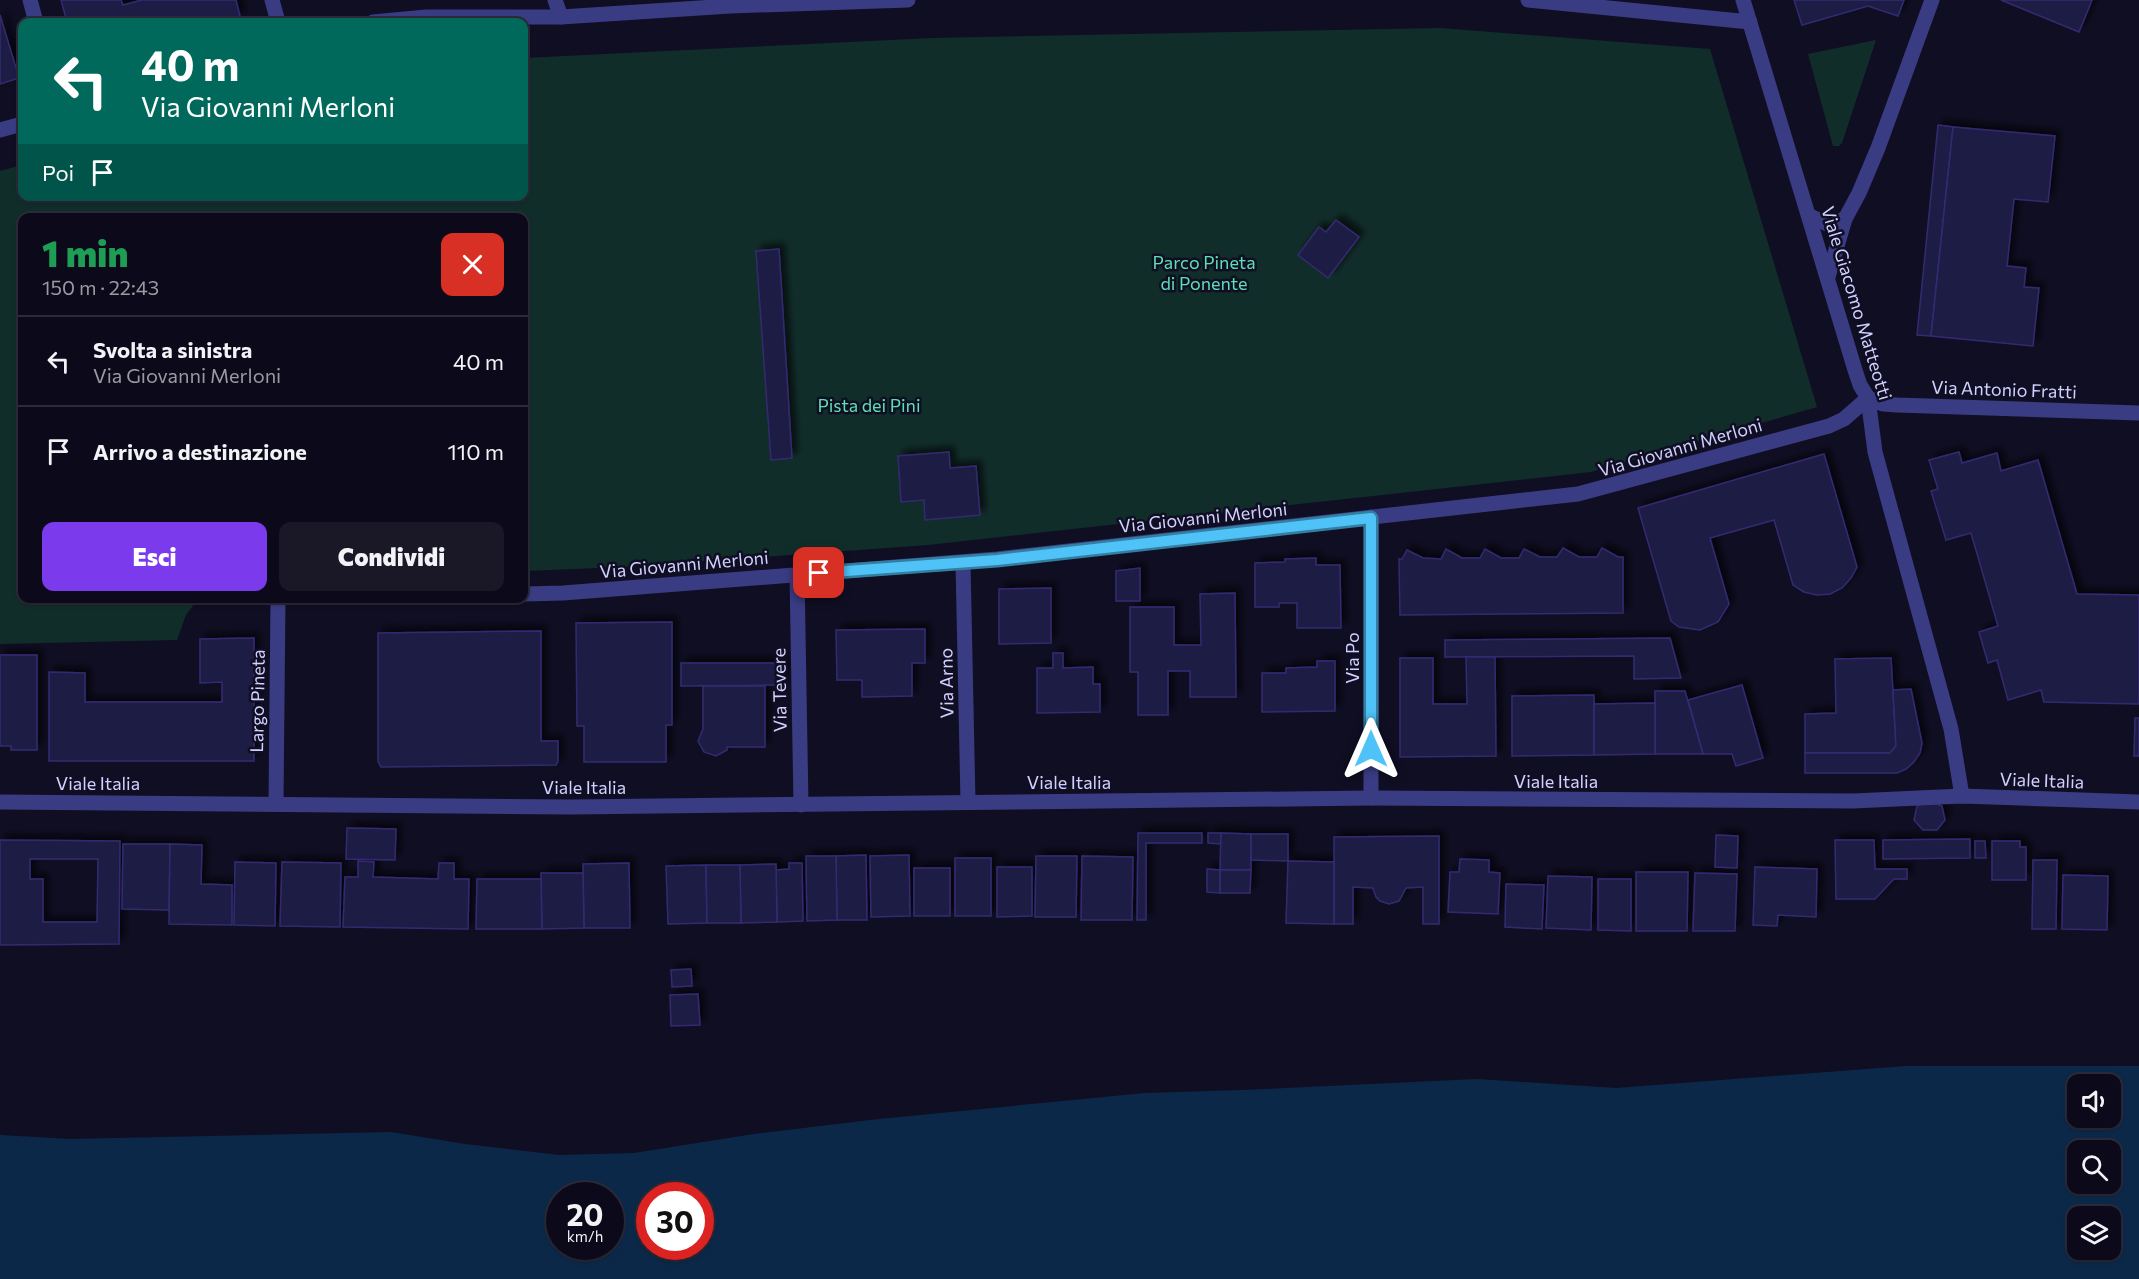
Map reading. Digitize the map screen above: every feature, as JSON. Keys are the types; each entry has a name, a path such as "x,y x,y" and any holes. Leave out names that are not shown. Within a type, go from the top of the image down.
{"street":[{"path":"30,0 35,18"},
{"path":"272,0 277,18"},
{"path":"555,0 561,17"},
{"path":"415,18 561,17 729,3 908,0"},
{"path":"1528,0 1750,22"},
{"name":"Viale Giacomo Matteotti","path":"1743,0 1860,385 1868,398 1875,452 1951,729 1962,796"},
{"path":"1828,277 1845,219 1878,148 1932,0"},
{"path":"0,130 18,125"},
{"path":"1810,216 1827,224 1845,219"},
{"name":"Via Antonio Fratti","path":"1868,398 1883,404 1897,405 2139,413"},
{"name":"Via Giovanni Merloni","path":"528,594 963,563 1595,491 1829,426 1844,419 1868,398"},
{"name":"Via Po","path":"1371,518 1371,798"},
{"name":"Via Arno","path":"963,563 968,802"},
{"name":"Via Tevere","path":"797,574 801,805"},
{"name":"Largo Pineta","path":"276,804 278,603"},
{"name":"Viale Italia","path":"0,802 572,807 1371,798 1852,801 1962,796 2139,802"}],"green space":[{"name":"Parco Pineta di Ponente","path":"1440,28 1710,49 1817,407 1591,472 928,545 623,567 528,571 528,213 18,213 18,603 195,603 186,615 177,640 0,644 0,171 18,166 18,201 528,201 528,58 932,38"},
{"path":"1876,40 1842,143 1839,146 1833,146 1808,54"}],"water":[{"path":"1906,1066 2139,1066 2139,1279 0,1279 0,1135 70,1139 391,1132 465,1144 559,1155 634,1153 754,1134 879,1119 1145,1093 1477,1079 1616,1088"}],"building":[{"path":"61,0 121,0 123,5 142,0 236,0 240,16 233,18 66,18"},
{"path":"1794,0 1904,0 1898,16 1868,6 1802,25"},
{"path":"2001,0 2092,0 2079,32"},
{"path":"0,15 18,78 0,84"},
{"path":"1938,125 1953,127 1931,336 1917,335"},
{"path":"1953,127 2055,136 2048,202 2014,199 2007,266 2026,268 2024,287 2039,288 2033,346 1931,336"},
{"path":"1336,220 1359,237 1328,278 1298,255 1319,227 1326,232"},
{"path":"779,249 792,458 771,460 756,251"},
{"path":"949,452 950,468 976,466 980,515 925,520 924,500 901,502 898,456"},
{"path":"1959,452 1962,463 1997,453 2001,471 2038,460 2077,594 2139,595 2139,704 2044,702 2041,690 2008,700 1997,660 1988,663 1979,632 1998,626 1971,533 1946,540 1931,491 1938,489 1929,460"},
{"path":"1824,454 1857,567 1842,588 1830,594 1817,595 1804,592 1793,585 1774,520 1710,538 1729,604 1718,622 1700,630 1679,627 1671,621 1638,508"},
{"path":"1563,548 1579,557 1597,557 1602,548 1618,557 1623,557 1623,613 1400,615 1399,559 1402,559 1407,550 1423,558 1441,559 1446,549 1462,558 1480,558 1485,549 1501,558 1519,558 1524,549 1540,557 1557,557"},
{"path":"1316,558 1316,565 1340,565 1341,628 1297,628 1297,603 1279,603 1279,607 1255,607 1255,563"},
{"path":"1140,568 1140,601 1116,601 1116,571"},
{"path":"1051,588 1051,643 999,644 999,589"},
{"path":"1235,593 1236,697 1190,697 1190,671 1168,671 1168,715 1138,715 1138,672 1130,672 1130,607 1174,607 1174,645 1201,645 1200,594"},
{"path":"672,622 672,725 666,725 666,762 584,762 584,726 577,726 576,623"},
{"path":"925,629 925,663 912,663 912,696 862,697 862,680 837,680 836,630"},
{"path":"541,631 541,741 558,741 556,765 381,767 378,761 378,633"},
{"path":"254,638 254,761 49,761 49,672 85,673 85,702 222,702 222,682 200,683 200,639"},
{"path":"1670,638 1681,678 1634,679 1634,656 1445,657 1445,640"},
{"path":"1053,653 1063,653 1063,668 1093,667 1093,684 1100,684 1100,712 1037,713 1037,668 1053,668"},
{"path":"0,655 37,655 37,750 11,750 11,746 0,746"},
{"path":"1466,657 1495,657 1496,756 1400,757 1400,658 1433,658 1433,704 1467,704"},
{"path":"1891,658 1896,746 1890,753 1805,753 1805,714 1836,713 1835,659"},
{"path":"1317,661 1335,661 1335,711 1262,712 1262,673 1286,673 1286,668 1317,667"},
{"path":"681,663 782,663 782,685 681,686"},
{"path":"1742,685 1763,758 1736,766 1732,754 1703,754 1688,700"},
{"path":"703,686 765,686 765,747 727,747 727,750 716,756 704,752 698,741 703,729"},
{"path":"1911,689 1922,743 1920,753 1906,769 1897,773 1805,773 1805,753 1890,753 1896,746 1893,690"},
{"path":"1655,691 1685,691 1703,754 1655,754"},
{"path":"1594,695 1594,755 1512,756 1512,696"},
{"path":"1655,703 1655,754 1594,755 1594,704"},
{"path":"2135,718 2139,718 2139,756 2134,756"},
{"path":"1930,801 1942,806 1945,820 1937,830 1923,830 1914,820 1917,806"},
{"path":"347,828 396,829 395,860 346,859"},
{"path":"1138,833 1202,833 1202,843 1146,843 1146,920 1137,920"},
{"path":"1208,833 1221,833 1221,844 1208,843"},
{"path":"1221,833 1251,834 1251,870 1220,870"},
{"path":"1251,834 1288,834 1288,861 1251,860"},
{"path":"1716,835 1738,836 1737,868 1715,867"},
{"path":"1439,836 1439,924 1423,924 1423,887 1406,888 1399,901 1389,904 1376,897 1373,888 1353,887 1353,924 1334,924 1334,837"},
{"path":"1970,839 1970,858 1883,859 1883,840"},
{"path":"0,840 120,841 119,944 0,945","holes":["30,859 98,859 97,922 43,922 43,879 30,879"]},
{"path":"1835,840 1874,840 1875,869 1907,869 1907,879 1894,879 1875,899 1836,899"},
{"path":"1975,841 1985,841 1986,858 1975,858"},
{"path":"1992,841 2020,841 2020,847 2026,847 2026,880 1992,880"},
{"path":"123,844 170,844 169,910 122,909"},
{"path":"170,844 202,845 201,884 232,885 232,925 169,924"},
{"path":"866,855 867,920 837,920 836,856"},
{"path":"909,855 910,916 871,917 870,856"},
{"path":"806,856 836,856 837,920 807,921"},
{"path":"1036,856 1077,856 1076,917 1035,917"},
{"path":"1082,856 1133,857 1132,920 1081,920"},
{"path":"955,858 991,858 991,916 955,916"},
{"path":"1460,859 1489,860 1489,872 1500,873 1498,914 1448,912 1450,872 1459,872"},
{"path":"2033,860 2057,860 2056,929 2032,929"},
{"path":"358,861 374,862 373,877 438,879 439,863 454,863 454,879 469,879 468,929 343,927 345,877 358,877"},
{"path":"1288,861 1334,862 1334,924 1286,923"},
{"path":"235,862 276,863 275,926 234,925"},
{"path":"282,862 341,863 340,927 280,926"},
{"path":"629,863 630,928 584,928 583,864"},
{"path":"789,863 802,863 803,921 777,922 776,870 789,869"},
{"path":"776,864 777,922 741,923 740,865"},
{"path":"706,865 707,923 668,924 666,866"},
{"path":"706,865 740,865 741,923 707,923"},
{"path":"997,867 1032,867 1032,916 997,917"},
{"path":"1755,867 1817,869 1816,917 1778,915 1777,926 1753,925"},
{"path":"914,868 950,868 950,916 914,916"},
{"path":"1207,869 1220,870 1220,893 1207,892"},
{"path":"1220,870 1251,870 1250,893 1220,893"},
{"path":"1636,872 1688,872 1687,931 1636,931"},
{"path":"541,873 583,873 584,928 542,929"},
{"path":"1695,873 1737,874 1735,931 1693,931"},
{"path":"2063,875 2108,876 2107,930 2062,929"},
{"path":"1548,876 1592,877 1591,930 1546,928"},
{"path":"477,879 541,879 542,929 476,929"},
{"path":"1598,879 1631,879 1631,931 1598,930"},
{"path":"1506,884 1544,885 1542,929 1505,927"},
{"path":"691,969 692,986 672,987 671,970"},
{"path":"698,994 700,1025 671,1026 670,995"}],"route":[{"path":"819,573 997,560 1371,518 1371,749"}],"park label":[{"name":"Pista dei Pini","path":"869,405"}]}
